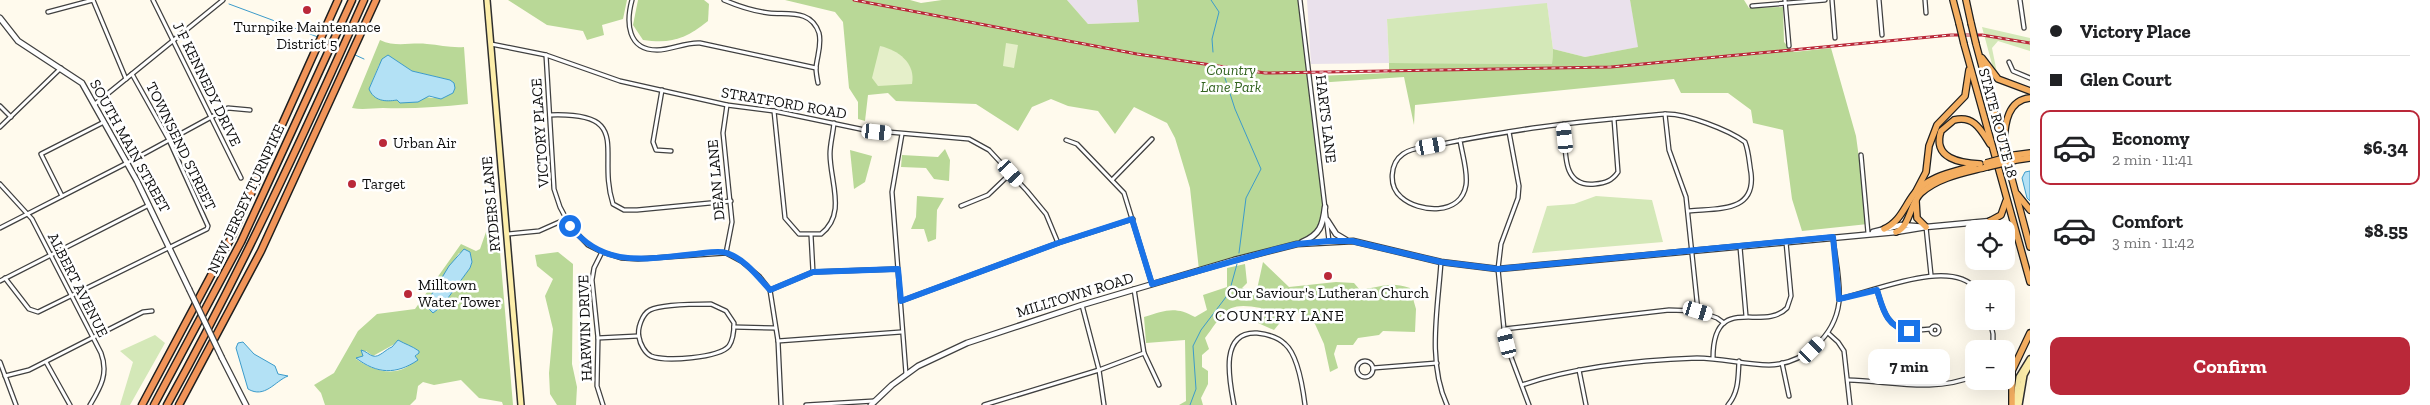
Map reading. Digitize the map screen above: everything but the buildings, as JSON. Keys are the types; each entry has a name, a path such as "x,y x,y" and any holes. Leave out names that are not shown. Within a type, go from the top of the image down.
{"highway":[{"name":"NEW JERSEY TURNPIKE","path":"142,405 232,236 338,0"},
{"name":"NEW JERSEY TURNPIKE","path":"154,405 241,242 352,0"},
{"name":"NEW JERSEY TURNPIKE","path":"167,405 216,315 272,203 364,0"},
{"path":"179,405 261,251 376,0"},
{"name":"STATE ROUTE 18","path":"1953,0 1969,65 2030,282"},
{"name":"STATE ROUTE 18","path":"1966,0 2029,245"},
{"path":"1979,53 1998,78 2030,91"},
{"path":"1896,232 1904,225 1926,172 1930,146 1937,125 1965,96 1968,86 1969,65"},
{"path":"2004,148 2009,112 2017,102 2030,98"},
{"path":"1984,165 1956,162 1945,154 1939,140 1941,131 1947,124 1958,119 1974,122 1994,152"},
{"path":"2016,156 2030,149"},
{"path":"1884,230 1898,219 1916,195 1930,186 1984,165 2030,154"},
{"path":"2016,156 2030,158"},
{"path":"2014,188 2030,210"},
{"path":"1916,195 1915,214 1926,227"},
{"path":"1991,220 2003,212 2006,199"},
{"path":"2029,245 2030,228"},
{"path":"2015,239 2018,243"},
{"path":"2017,405 2012,371 2030,333"}],"main road":[{"name":"RYDERS LANE","path":"487,0 520,405"},
{"path":"2017,405 2019,376 2030,358"},
{"path":"2017,405 2022,383 2030,364"}],"street":[{"path":"48,12 93,0"},
{"name":"TOWNSEND STREET","path":"93,0 126,79"},
{"name":"J F KENNEDY DRIVE","path":"153,0 241,178"},
{"path":"95,104 223,0"},
{"path":"632,0 627,16 630,30 640,44 649,49 659,50 690,43 700,43 816,68"},
{"path":"724,0 770,13 794,12 806,17 818,32 819,51 816,68 818,83"},
{"name":"HARTS LANE","path":"1300,0 1329,241"},
{"path":"1752,6 1825,0"},
{"path":"1832,0 1835,38"},
{"path":"1878,0 1882,35"},
{"path":"1925,0 1926,13"},
{"path":"2020,0 2024,28"},
{"path":"1785,2 1789,46"},
{"name":"SOUTH MAIN STREET","path":"0,18 18,40 82,83 149,204 246,405"},
{"name":"STRATFORD ROAD","path":"491,44 546,54 620,81 727,105 774,111 865,130 969,139 983,145 1011,173 1046,214 1058,243"},
{"name":"VICTORY PLACE","path":"546,54 554,190 566,219 578,236 588,245 621,258 638,259 726,253"},
{"path":"2009,62 2013,71 2030,78"},
{"path":"0,127 61,68"},
{"name":"TOWNSEND STREET","path":"132,74 169,140 208,228 170,248"},
{"path":"662,90 653,142 656,150 670,151"},
{"name":"DEAN LANE","path":"726,253 732,222 732,201 723,133 727,105"},
{"path":"0,106 11,117"},
{"path":"0,228 232,107 250,110"},
{"path":"774,111 785,218 799,234 821,234 834,221 835,212 830,154 834,124"},
{"path":"550,115 571,114 586,117 601,125 608,136 609,183 613,204 624,210 732,201"},
{"path":"1665,114 1669,150 1685,191 1689,211 1698,311"},
{"path":"1460,140 1466,179 1464,194 1456,204 1445,208 1432,208 1406,200 1397,193 1392,180 1393,168 1404,153 1416,148 1460,140 1509,132 1564,124 1665,114 1684,116 1731,134 1745,142 1752,188 1741,203 1734,206 1689,211"},
{"path":"1564,124 1570,174 1577,182 1590,185 1609,181 1618,172 1614,119"},
{"path":"62,196 42,154 105,122"},
{"path":"1509,132 1519,186 1518,198 1501,244 1498,269 1504,329 1511,357 1529,405"},
{"path":"902,134 892,192 901,301 901,332 906,374"},
{"path":"1112,180 1152,139"},
{"path":"1066,140 1077,144 1124,193 1152,284"},
{"path":"1861,155 1868,234"},
{"path":"961,206 988,194 1011,173"},
{"name":"ALBERT AVENUE","path":"0,184 28,214 51,254 104,361 105,368 101,386 90,405"},
{"path":"0,281 149,204"},
{"path":"1297,244 1310,239 1319,232 1323,222 1325,207"},
{"path":"506,234 539,231 566,219"},
{"path":"901,301 1058,243 1132,219"},
{"path":"1327,220 1339,237 1352,241"},
{"name":"MILLTOWN ROAD","path":"871,405 906,374 929,360 967,343 1134,289 1297,244 1352,241 1441,262 1498,269 1896,232 1965,223"},
{"name":"MILLTOWN ROAD","path":"1868,234 1904,225 1926,227"},
{"path":"1926,227 1931,275"},
{"path":"811,235 813,272"},
{"path":"1522,385 1557,373 1579,370 1712,358 1757,364 1782,363 1799,357 1812,350 1828,333 1836,315 1839,299 1833,237"},
{"path":"1712,358 1714,341 1724,323 1738,316 1772,318 1787,308 1791,296 1786,241"},
{"path":"1740,246 1746,316"},
{"path":"5,278 23,302 29,308 38,312 170,248"},
{"name":"HARWIN DRIVE","path":"602,252 594,268 592,280 598,338 597,386 603,405"},
{"path":"726,253 741,261 759,276 770,290 778,341 781,405"},
{"path":"1441,262 1436,337 1437,363 1442,394 1447,405"},
{"path":"770,290 813,272 898,269"},
{"path":"1839,299 1931,275 1959,277 1966,280"},
{"path":"1134,289 1144,353 1159,385"},
{"path":"1877,290 1883,311 1892,325 1909,331 1931,329"},
{"path":"705,304 717,305 724,309 732,318 734,327 729,345 720,352 706,357 657,358 647,353 638,336 644,316 652,310 705,304"},
{"path":"1082,305 1099,370 1104,405"},
{"path":"1504,329 1669,310 1698,311 1717,318 1724,323"},
{"path":"5,376 29,370 144,312 152,311"},
{"path":"734,327 775,328"},
{"path":"778,341 901,332"},
{"path":"1234,405 1228,368 1230,355 1235,342 1254,333 1274,337 1285,344 1297,368 1305,405"},
{"path":"1828,333 1844,351 1850,405"},
{"path":"598,338 638,336"},
{"path":"984,405 1099,370 1144,353"},
{"path":"1365,361 1370,363 1373,368 1372,373 1366,377 1361,376 1357,370 1358,365 1365,361"},
{"path":"1728,405 1734,398 1738,381 1739,361"},
{"path":"0,362 16,405"},
{"path":"46,362 70,405"},
{"path":"1373,368 1437,363"},
{"path":"1782,363 1789,396"},
{"path":"1579,370 1583,399 1586,405"},
{"path":"1848,380 1915,386 1956,382 1965,379"},
{"path":"806,405 875,400"}],"shaded area":[{"path":"1067,0 1142,0 1137,1 1139,22 1088,24"},
{"path":"1307,0 1630,0 1639,47 1585,57 1553,49 1547,4 1387,19 1389,63 1311,64"}],"green space":[{"path":"508,0 627,0 623,19 602,25 604,35 587,40 583,31 547,25"},
{"path":"638,0 704,0 709,4 708,21 678,39 662,41 643,40 633,25"},
{"name":"Country Lane Park","path":"785,0 910,0 921,3 942,0 1067,0 1088,24 1139,22 1137,0 1298,0 1325,207 1323,222 1311,239 1199,270 1190,188 1175,138 1167,123 1134,107 1115,134 1098,111 1068,106 1051,99 1032,107 1018,131 976,104 896,101 888,93 868,95 865,121 858,119 858,102 849,88 843,22 835,12"},
{"path":"1630,0 1744,0 1749,8 1783,7 1784,42 1794,52 1831,48 1856,136 1868,224 1802,231 1792,199 1783,130 1753,123 1751,110 1728,93 1681,93 1674,79 1415,105 1414,125 1404,77 1316,83 1316,76 1389,73 1389,63 1552,64 1553,49 1585,57 1638,47"},
{"path":"1547,3 1553,49 1552,64 1389,63 1387,19"},
{"path":"1982,27 2030,38 2030,51 1998,41 1992,48 1997,73 1993,68"},
{"path":"380,40 392,44 464,47 468,104 415,108 352,108","holes":["391,57 412,71 450,80 446,97 433,98 369,89 379,65"]},
{"path":"1006,43 1018,45 1014,68 1003,66"},
{"path":"880,46 899,54 904,59 911,70 912,84 878,86 872,78"},
{"path":"945,149 950,160 949,181 934,179 926,168 901,167 902,155 938,157"},
{"path":"850,150 872,156 865,182 854,189"},
{"path":"917,196 944,198 937,210 936,239 928,242 924,229 911,229 916,217"},
{"path":"1596,196 1652,200 1663,242 1532,253 1547,206 1574,204"},
{"path":"495,214 497,217 513,405 503,405 502,402 479,398 461,380 434,385 423,382 418,386 416,399 410,405 325,405 321,393 314,385 334,373 358,331 377,314 415,309 461,244 476,251 480,249 492,215","holes":["470,252 472,262 470,268 442,306 427,302 459,253","400,341 404,346 412,347 419,351 412,363 397,371 376,369 356,359 363,356 366,351 373,356"]},
{"path":"558,252 573,264 572,364 577,387 576,405 557,405 550,394 549,373 553,329 545,296 553,279 537,266 535,255"},
{"path":"1263,262 1289,287 1336,282 1354,283 1360,290 1385,285 1410,288 1416,309 1415,332 1383,331 1379,335 1358,338 1353,345 1337,345 1334,354 1338,368 1330,372 1324,344 1315,324 1292,308 1274,330 1258,323 1261,308 1240,306 1233,308 1222,315 1205,338 1209,349 1202,355 1202,367 1208,371 1208,384 1201,398 1203,405 1179,405 1186,401 1185,340 1146,343 1144,317 1176,310 1195,317 1207,310 1203,295 1227,287 1227,268 1245,264 1247,283 1242,288 1256,294"},
{"path":"155,335 165,343 130,405 120,405 133,362 120,351"}],"water":[{"path":"388,55 412,71 450,80 454,83 453,93 441,99 429,96 418,102 400,103 397,100 384,101 377,98 369,89 382,59"},
{"path":"2030,171 2030,201 2027,198 2022,178 2025,172"},
{"path":"464,249 470,252 472,262 470,268 442,306 433,313 428,308 427,302 449,266"},
{"path":"398,340 419,351 415,356 418,360 402,368 387,371 371,367 356,358 363,356 361,350 373,356 378,356 392,347"},
{"path":"243,342 254,354 275,366 278,374 288,376 265,391 254,392 248,389 236,348 238,343"}],"waterway":[{"path":"1211,0 1219,12 1212,39 1213,52"},
{"path":"229,4 318,37"},
{"path":"353,54 364,59"},
{"path":"1225,78 1235,109 1261,169 1246,198 1239,253"},
{"path":"1190,405 1196,389 1193,346 1201,330 1229,293 1237,264"}],"railway":[{"path":"854,0 1137,54 1265,73 1611,67 1951,35 1982,35 2030,43"}],"place":[{"name":"Turnpike Maintenance District 5","path":"307,10"},
{"name":"Urban Air","path":"383,143"},
{"name":"Target","path":"352,184"},
{"name":"Our Saviour's Lutheran Church","path":"1328,276"},
{"name":"Milltown Water Tower","path":"408,294"}],"district":[{"name":"COUNTRY LANE","path":"1280,315"}],"route":[{"path":"570,226 588,245 621,258 638,259 718,252 726,253 741,261 759,276 770,290 813,272 898,269 901,301 1058,243 1132,219 1152,284 1297,244 1329,241 1352,241 1376,245 1441,262 1476,268 1498,269 1833,237 1839,299 1877,290 1888,321 1897,328 1909,331"}]}
